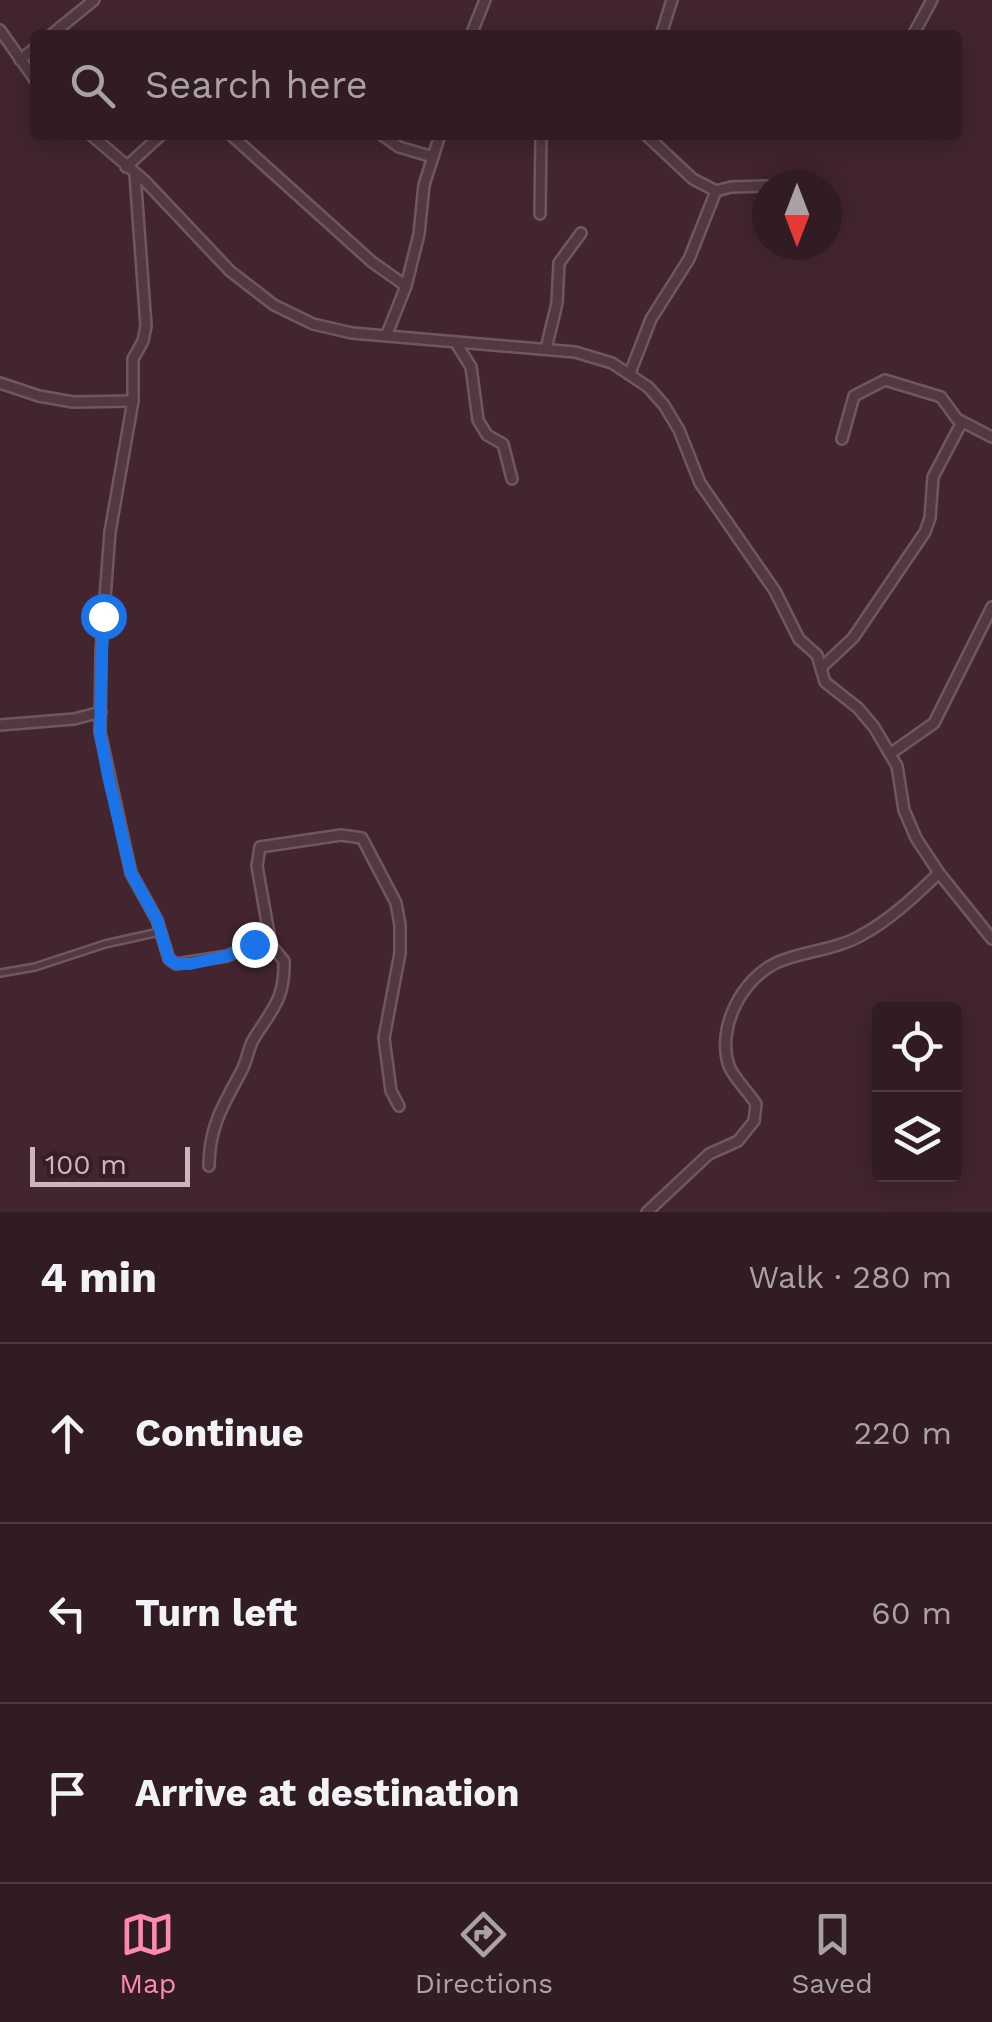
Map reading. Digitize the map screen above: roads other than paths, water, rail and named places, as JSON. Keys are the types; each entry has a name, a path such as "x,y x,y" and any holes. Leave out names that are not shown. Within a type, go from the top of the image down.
{"street":[{"path":"58,30 94,0"},
{"path":"473,30 485,0"},
{"path":"663,30 672,0"},
{"path":"917,30 932,0"},
{"path":"0,30 30,73"},
{"path":"20,60 30,52"},
{"path":"97,140 230,271 274,305 313,324 332,330 594,356 630,373 664,404 680,430 700,483 775,591 799,639 816,655 829,687 866,716 902,782 907,821 939,873 992,940"},
{"path":"157,140 131,170 146,326 143,342 133,359 133,400 110,532 101,651 100,732 131,873 162,931 165,949 176,964 227,956 258,942 271,944"},
{"path":"238,140 372,262 406,286"},
{"path":"389,140 399,148 433,157"},
{"path":"388,334 406,286 419,234 424,185 438,140"},
{"path":"540,214 541,140"},
{"path":"651,140 693,179 716,191 752,186"},
{"path":"630,373 651,319 689,258 716,191"},
{"path":"546,349 557,303 559,263 582,233"},
{"path":"456,342 471,367 478,420 488,435 503,444 512,479"},
{"path":"842,439 854,396 879,380 940,397 962,422 992,437"},
{"path":"0,383 73,402 133,400"},
{"path":"822,667 852,638 925,532 933,477 962,422"},
{"path":"890,754 934,723 992,608"},
{"path":"0,725 74,719 101,712"},
{"path":"209,1166 211,1140 221,1105 283,989 284,961 271,944 258,866 260,846 341,835 362,838 396,903 400,926 398,964 384,1038 386,1065 398,1106"},
{"path":"646,1212 709,1154 738,1141 754,1121 756,1104 730,1068 726,1041 729,1017 755,979 782,961 860,937 939,873"}],"lane":[{"path":"0,973 162,931"}]}
